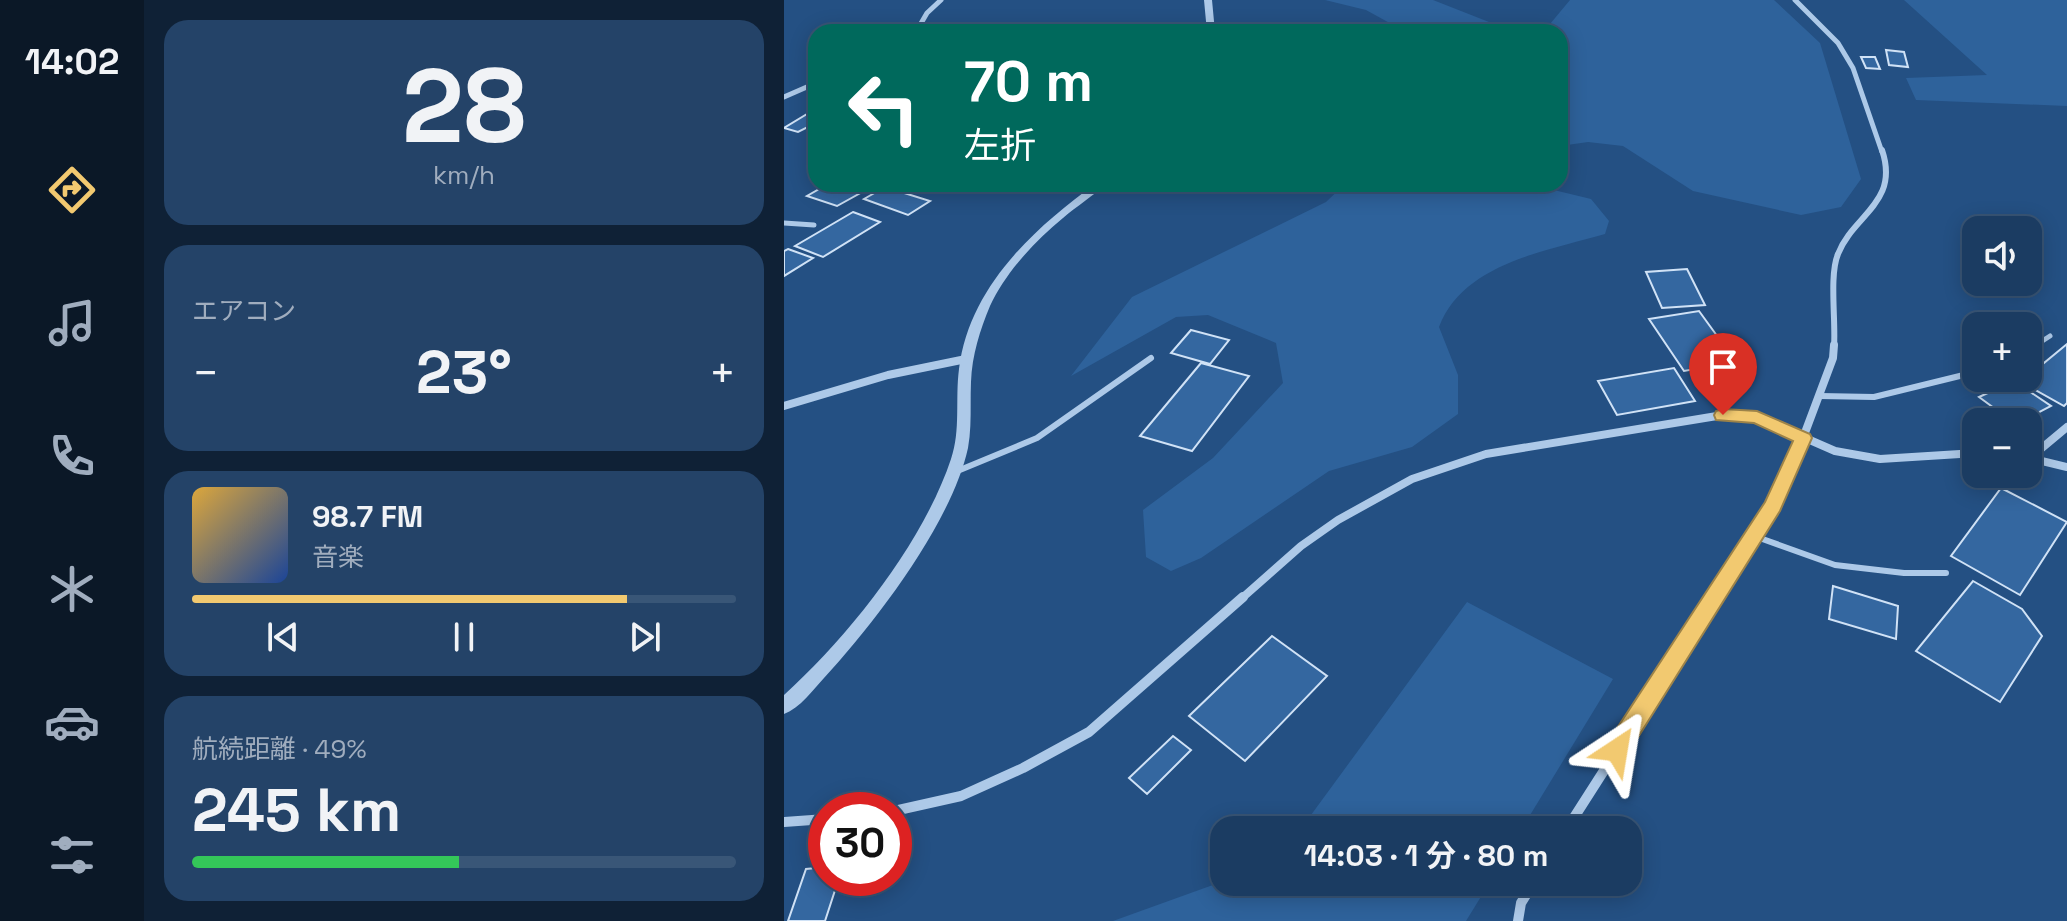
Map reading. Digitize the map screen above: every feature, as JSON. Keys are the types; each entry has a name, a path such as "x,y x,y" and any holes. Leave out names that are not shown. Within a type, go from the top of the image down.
{"street":[{"path":"921,24 941,0"},
{"path":"1208,0 1210,24"},
{"path":"1575,816 1773,505 1803,438 1833,358 1836,316 1834,271 1838,252 1878,200 1888,169 1853,68 1838,43 1795,0"},
{"path":"784,97 808,86"},
{"path":"784,706 844,643 893,579 938,508 959,458 967,406 966,359 979,317 994,286 1029,241 1091,192"},
{"path":"784,406 888,375 966,359"},
{"path":"912,807 961,796 1023,768 1089,732 1301,546 1349,514 1412,479 1486,454 1723,415 1757,417 1835,451 1880,459 1962,454"},
{"path":"2042,447 2067,427"},
{"path":"2042,461 2067,467"},
{"path":"784,822 808,820"},
{"path":"1518,921 1525,896"}],"lane":[{"path":"784,223 814,225"},
{"path":"2042,341 2050,336"},
{"path":"952,474 1037,438 1151,358"},
{"path":"1820,396 1874,397 1962,375"},
{"path":"1754,536 1835,565 1904,573 1946,573"}],"shaded area":[{"path":"1325,0 1433,0 1499,24 1391,24 1366,10"},
{"path":"1570,0 1774,0 1820,43 1861,179 1841,207 1801,215 1693,191 1623,146 1588,142 1568,145 1568,24 1550,24"},
{"path":"1904,0 2067,0 2067,106 1916,100 1906,78 1987,75"},
{"path":"1337,192 1562,192 1591,199 1609,221 1605,234 1533,254 1487,274 1467,288 1451,305 1439,327 1458,375 1458,414 1412,447 1329,471 1201,558 1171,571 1146,557 1143,510 1213,458 1283,383 1276,343 1208,315 1176,317 1071,376 1132,297 1326,202"},
{"path":"1467,602 1613,679 1530,816 1310,816"},
{"path":"1210,886 1210,896 1481,896 1466,921 1113,921"}],"building":[{"path":"1886,50 1904,52 1908,67 1889,65"},
{"path":"1861,57 1875,57 1880,69 1866,68"},
{"path":"808,114 808,127 798,132 784,128"},
{"path":"814,192 862,192 837,206 807,196"},
{"path":"876,192 901,192 930,201 908,215 864,199"},
{"path":"853,212 880,222 823,257 795,246"},
{"path":"788,249 813,258 784,276 784,251"},
{"path":"1687,269 1705,305 1662,308 1646,272"},
{"path":"1699,311 1736,362 1684,371 1649,319"},
{"path":"1191,330 1229,340 1210,364 1171,353"},
{"path":"2067,344 2067,403 2064,406 2039,392 2042,392 2042,365"},
{"path":"1201,363 1249,376 1192,451 1140,436"},
{"path":"1674,368 1695,401 1617,415 1598,381"},
{"path":"1990,392 2030,392 2051,406 2042,411 2042,408 1994,408 1979,397"},
{"path":"2001,488 2067,522 2020,595 1951,556"},
{"path":"1973,581 2022,609 2042,636 2000,702 1916,651"},
{"path":"1833,586 1898,606 1896,639 1829,619"},
{"path":"1272,636 1327,676 1245,761 1189,716"},
{"path":"1173,736 1191,750 1147,794 1129,778"},
{"path":"806,869 808,896 833,896 825,921 788,921"}],"route":[{"path":"1617,750 1773,505 1803,438 1771,421 1723,415"}]}
